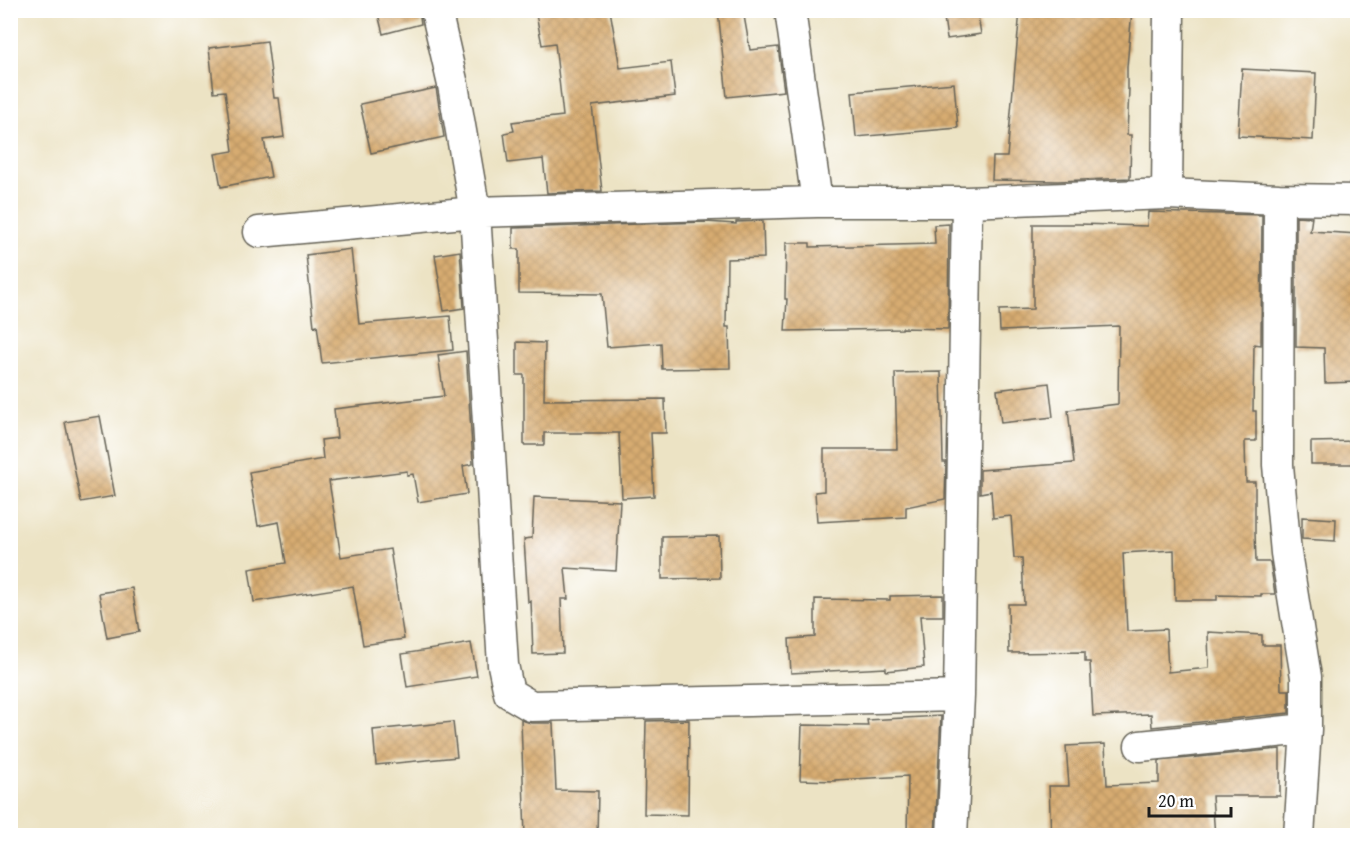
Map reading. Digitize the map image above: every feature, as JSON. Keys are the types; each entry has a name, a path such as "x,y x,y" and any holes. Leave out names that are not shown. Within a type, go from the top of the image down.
{"street":[{"path":"436,10 453,85 475,212 503,665 509,693 531,706 959,696"},
{"path":"790,10 817,202"},
{"path":"1167,194 1169,10"},
{"path":"259,232 475,212 817,202 967,202 1167,194 1358,200"},
{"path":"1279,199 1278,465 1286,553 1306,677 1306,729 1299,836"},
{"path":"952,836 959,696 967,202"},
{"path":"1140,746 1306,729"}],"building":[{"path":"377,10 419,10 421,24 383,34"},
{"path":"553,10 610,10 620,68 671,62 675,96 592,106 602,191 547,193 543,159 508,163 504,133 514,131 512,122 563,116 555,43 542,45 536,14"},
{"path":"718,10 743,10 750,50 778,47 784,91 727,97"},
{"path":"943,10 977,10 981,34 947,39"},
{"path":"1020,10 1132,10 1127,67 1127,89 1129,89 1127,135 1131,135 1130,178 1058,181 992,180 993,157 1007,157"},
{"path":"267,41 274,98 279,98 284,137 264,140 271,177 221,187 215,154 233,151 225,91 214,92 209,48"},
{"path":"1242,69 1316,73 1313,140 1238,136"},
{"path":"954,83 958,128 856,137 852,92"},
{"path":"436,88 444,137 371,153 360,104"},
{"path":"1148,212 1262,215 1261,345 1254,344 1253,411 1256,411 1256,441 1245,441 1246,482 1255,482 1256,562 1270,562 1275,594 1217,595 1217,600 1175,600 1174,550 1123,553 1127,631 1166,629 1168,672 1209,668 1208,632 1262,635 1262,645 1280,645 1281,690 1289,690 1289,713 1152,727 1151,714 1093,716 1090,662 1085,662 1085,652 1009,653 1008,604 1024,604 1022,558 1014,558 1011,516 993,518 991,491 980,493 980,470 1074,463 1068,410 1118,404 1119,326 1000,331 999,310 1033,309 1033,224 1147,226"},
{"path":"1296,216 1312,217 1310,231 1358,234 1358,382 1325,383 1324,348 1296,347"},
{"path":"763,221 764,258 727,259 726,327 729,327 730,368 662,369 661,343 607,347 602,294 519,293 519,249 513,249 513,228 706,222 736,224 736,222"},
{"path":"949,224 948,329 785,331 786,243 810,243 810,247 935,244 934,225"},
{"path":"351,249 359,324 450,316 453,350 322,363 317,325 314,326 306,255"},
{"path":"460,251 464,308 444,311 435,255"},
{"path":"517,342 545,343 544,400 665,399 666,433 651,433 654,496 622,498 619,433 544,433 544,445 524,445 524,375 517,375"},
{"path":"466,351 473,464 463,466 467,494 418,502 413,474 407,475 407,471 329,481 341,557 390,549 404,639 363,645 353,586 254,602 249,569 286,563 279,522 258,526 249,472 323,459 321,440 337,438 334,409 444,396 438,355"},
{"path":"941,372 943,462 946,462 945,499 906,507 906,517 817,522 815,492 824,491 824,449 897,449 895,373"},
{"path":"1049,383 1053,417 1001,423 997,390"},
{"path":"100,416 115,496 81,502 65,422"},
{"path":"1358,441 1358,464 1311,464 1311,442"},
{"path":"534,497 620,501 616,571 565,568 568,599 561,599 563,653 533,654 531,601 528,602 524,539 532,538"},
{"path":"1302,517 1336,519 1335,541 1302,539"},
{"path":"719,536 720,578 662,579 662,537"},
{"path":"132,588 139,632 107,638 99,593"},
{"path":"943,595 943,616 920,616 924,667 886,671 886,668 791,673 789,639 815,637 815,599 890,600 890,596"},
{"path":"471,643 477,676 407,687 402,654"},
{"path":"941,716 935,836 907,836 908,776 835,781 800,780 802,725 868,726 867,720"},
{"path":"521,720 531,723 553,723 556,790 598,791 597,836 525,836"},
{"path":"689,720 688,815 644,814 646,721"},
{"path":"453,722 457,757 376,765 373,730"},
{"path":"1105,744 1107,785 1159,783 1159,761 1280,749 1280,796 1212,796 1215,836 1051,836 1049,786 1069,786 1066,746"}]}
